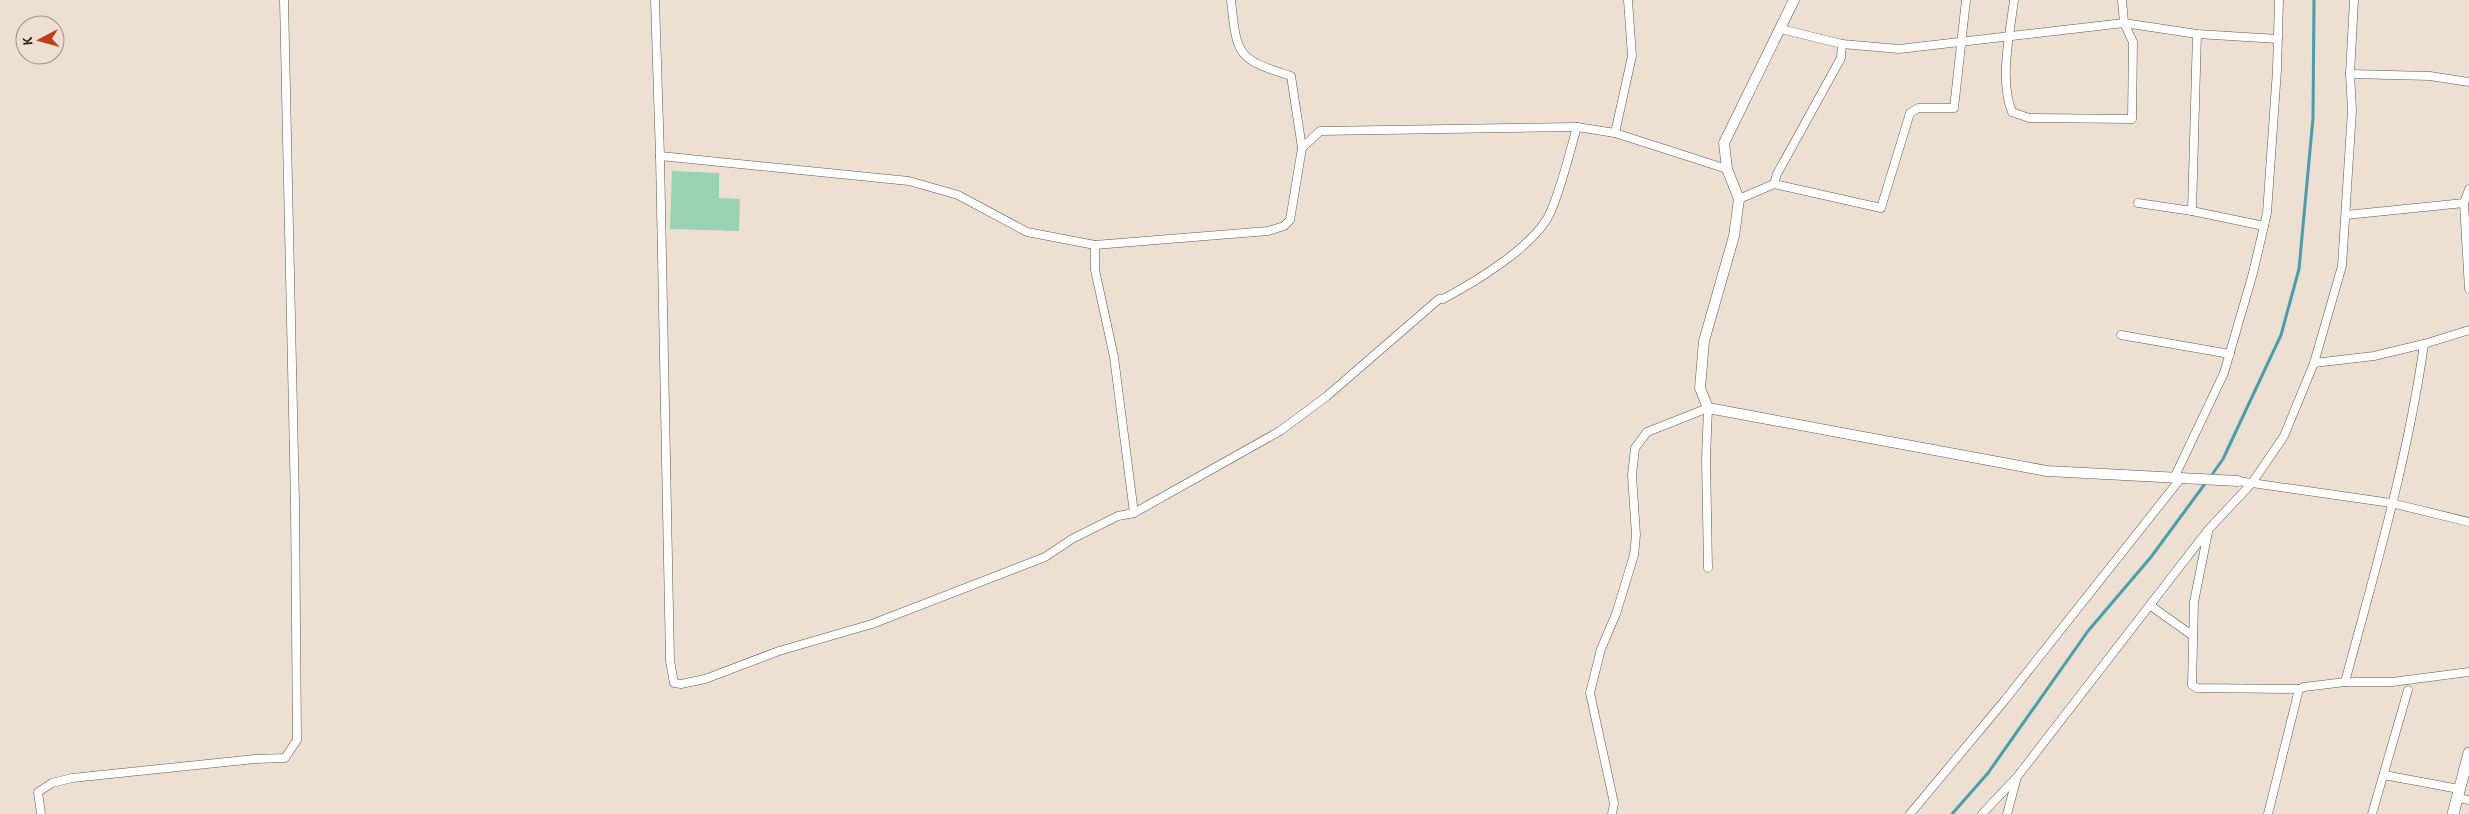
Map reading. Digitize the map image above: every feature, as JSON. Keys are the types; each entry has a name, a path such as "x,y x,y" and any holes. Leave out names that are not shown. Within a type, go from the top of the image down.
{"main road":[{"path":"2453,814 2462,796 2469,754"}],"street":[{"path":"41,814 38,792 52,783 140,771 285,758 297,740 295,503 284,0"},
{"path":"655,0 670,661 674,683 680,684 705,679 779,651 872,624 1045,556 1072,539 1118,516 1134,513 1280,431 1327,396 1439,300 1475,282 1538,234 1551,212 1577,127"},
{"path":"660,156 909,180 958,195 1027,232 1095,245 1268,230 1284,226 1290,220 1302,148 1291,76 1260,66 1240,51 1235,40 1231,0"},
{"path":"1615,133 1632,56 1628,0"},
{"path":"1708,568 1706,458 1708,408 1700,388 1704,341 1734,236 1739,198 1727,169 1724,143 1794,0"},
{"path":"1739,198 1774,184 1881,208 1910,113 1918,108 1954,108 1966,0"},
{"path":"2014,0 2007,35 2007,101 2012,112 2029,118 2132,118 2133,42 2124,23 2122,0"},
{"path":"1910,814 1995,712 2181,478 2224,373 2267,213 2279,0"},
{"path":"1982,814 2017,777 2208,530 2252,483 2284,436 2314,363 2342,266 2352,110 2350,74 2354,0"},
{"path":"1781,29 1842,44 1899,49 2007,35 2124,23 2198,34 2278,38"},
{"path":"2192,210 2198,34"},
{"path":"1774,184 1777,174 1841,58 1842,44"},
{"path":"2350,74 2430,76 2469,82"},
{"path":"1302,148 1320,131 1577,127 1615,133 1727,169"},
{"path":"2469,189 2464,203 2469,289"},
{"path":"2138,203 2192,210 2264,226"},
{"path":"2346,215 2464,203"},
{"path":"1095,245 1095,270 1114,357 1134,513"},
{"path":"2314,363 2374,356 2424,344 2469,330"},
{"path":"2121,335 2230,354"},
{"path":"2346,682 2417,392 2424,344"},
{"path":"1612,814 1614,803 1590,693 1601,649 1616,614 1634,555 1636,535 1632,475 1635,448 1647,432 1708,408 2047,471 2238,481 2391,503 2469,522"},
{"path":"2208,530 2194,602 2192,685 2197,688 2299,689 2346,682 2392,682 2469,672"},
{"path":"2151,606 2193,636"},
{"path":"2268,814 2299,689"},
{"path":"2372,814 2408,690"},
{"path":"2384,775 2462,796"},
{"path":"2007,814 2017,777"}],"green space":[{"path":"672,171 719,173 719,198 740,199 739,231 670,229"}],"waterway":[{"path":"2211,476 2223,459 2281,335 2299,269 2313,118 2314,0"},
{"path":"1952,814 1988,773 2088,631 2151,557 2207,481"}]}
